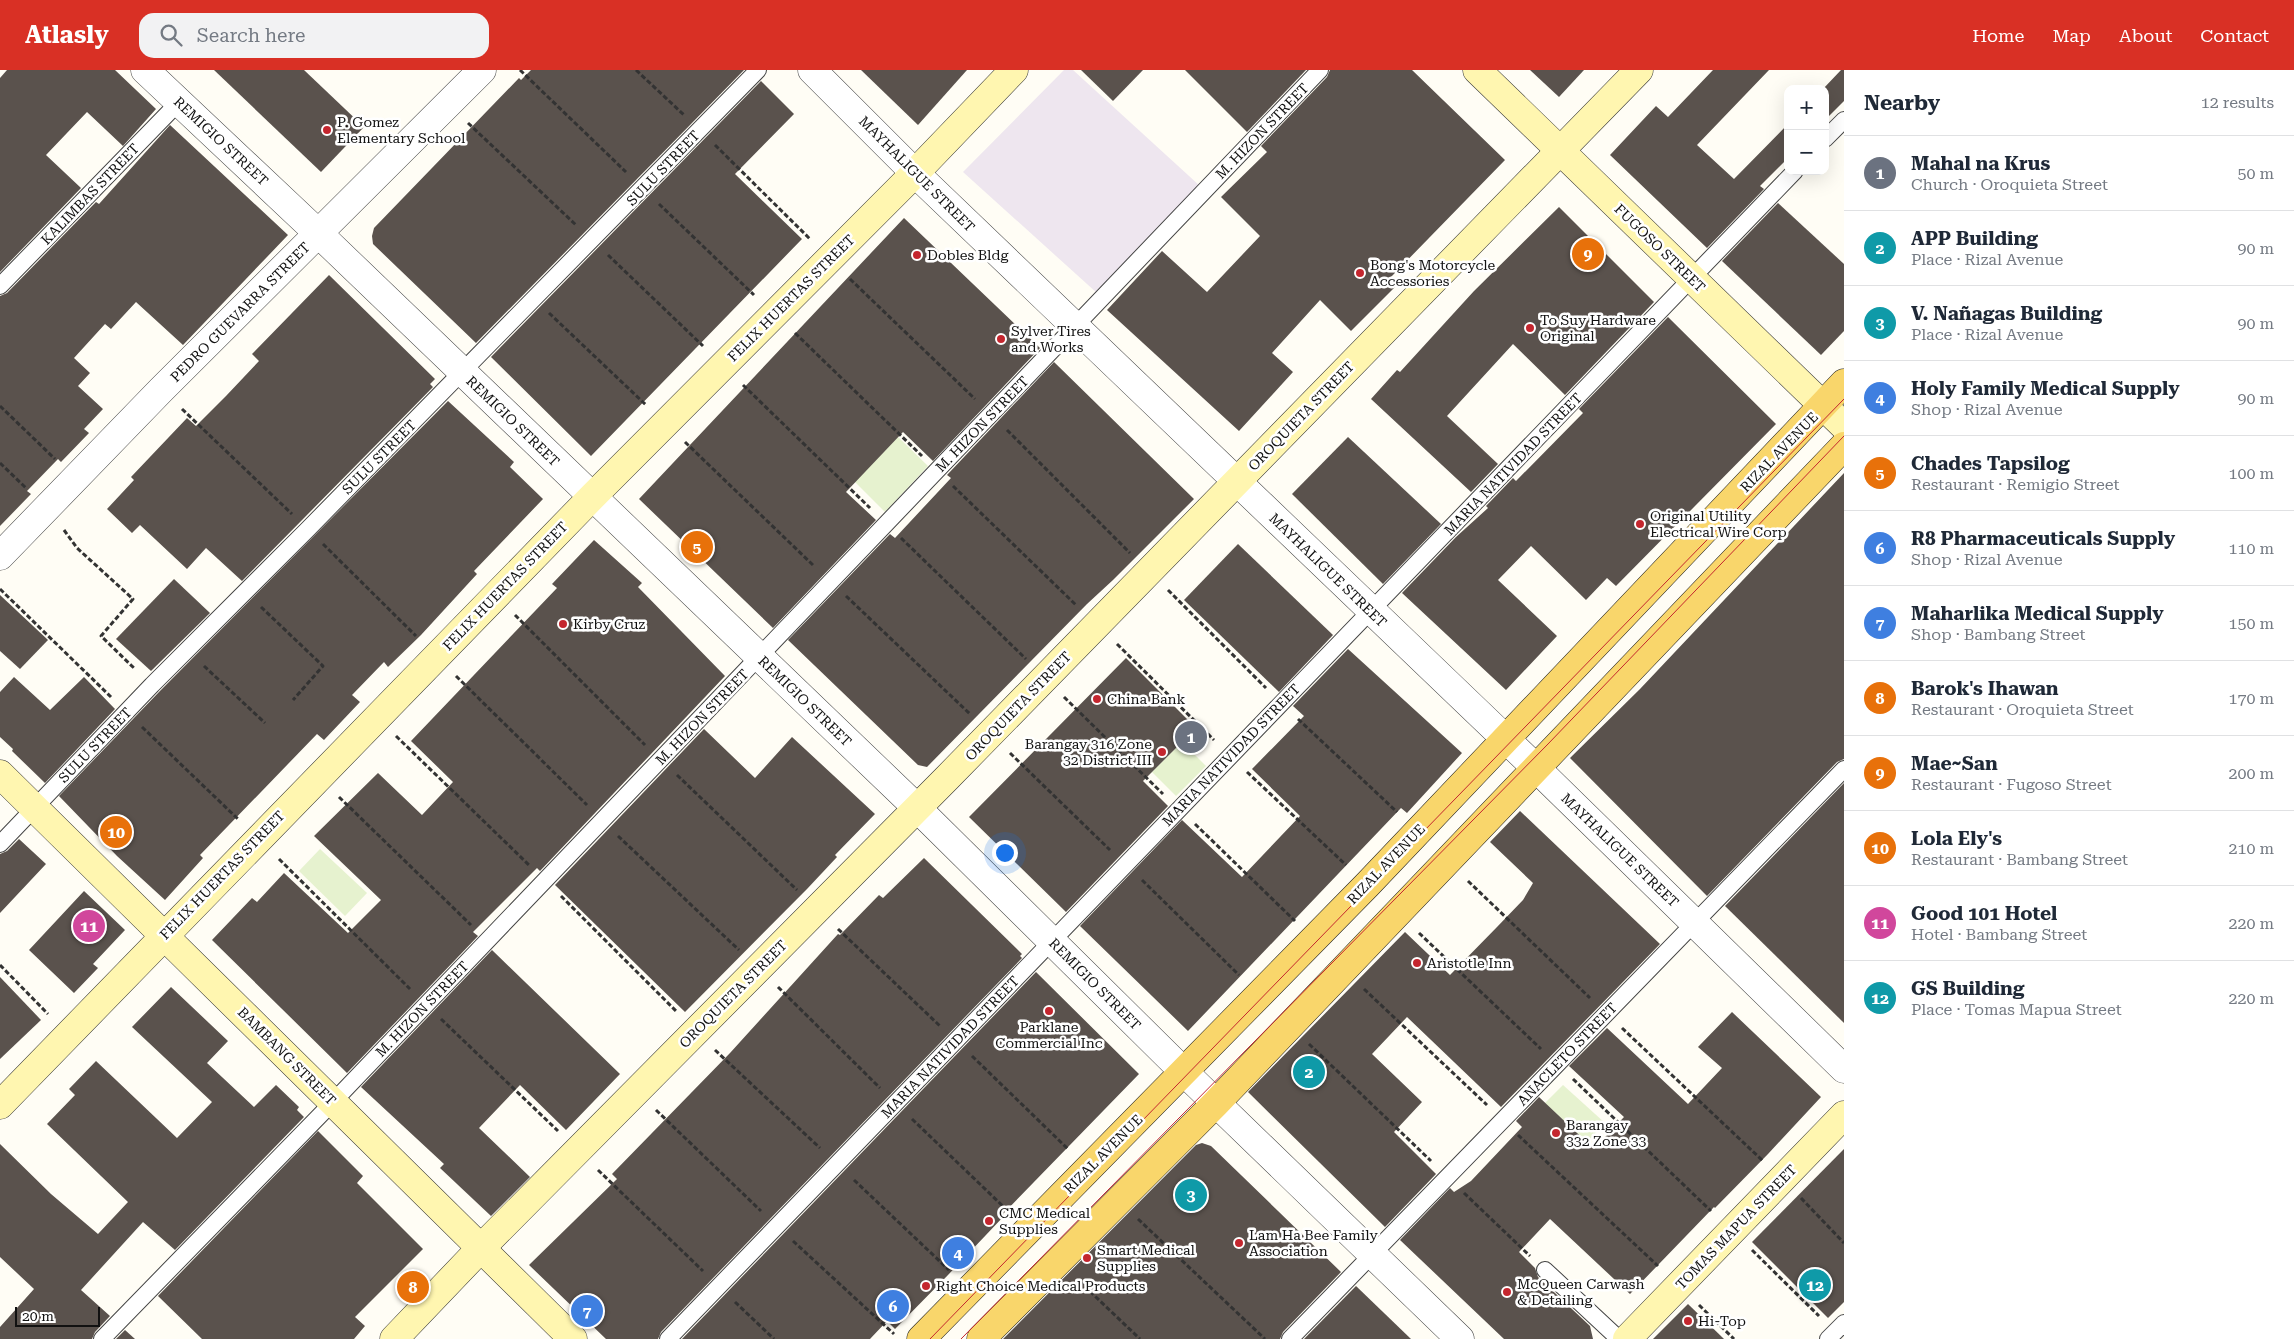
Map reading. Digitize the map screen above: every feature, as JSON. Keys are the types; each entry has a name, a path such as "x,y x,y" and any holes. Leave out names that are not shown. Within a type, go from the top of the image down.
{"main road":[{"name":"RIZAL AVENUE","path":"921,1339 1417,832 1844,383"},
{"path":"982,1339 1216,1103 1844,446"}],"street":[{"name":"REMIGIO STREET","path":"145,70 319,234 591,498 917,808 1184,1072 1460,1339"},
{"name":"PEDRO GUEVARRA STREET","path":"0,556 482,70"},
{"name":"MAYHALIGUE STREET","path":"812,70 915,173 1537,769 1844,1069"},
{"name":"FELIX HUERTAS STREET","path":"0,1105 164,934 591,498 915,173 1014,70"},
{"name":"FUGOSO STREET","path":"1477,70 1844,426"},
{"name":"OROQUIETA STREET","path":"394,1339 480,1249 990,734 1639,70"},
{"name":"BAMBANG STREET","path":"0,774 573,1339"},
{"name":"TOMAS MAPUA STREET","path":"1627,1339 1844,1114"}],"lane":[{"name":"SULU STREET","path":"0,844 244,591 758,70"},
{"name":"M. HIZON STREET","path":"102,1339 333,1102 1320,70"},
{"name":"KALIMBAS STREET","path":"0,286 179,102"},
{"path":"1829,136 1844,120"},
{"name":"MARIA NATIVIDAD STREET","path":"668,1339 1791,175"},
{"name":"ANACLETO STREET","path":"1290,1339 1844,769"},
{"path":"1545,1270 1619,1339"}],"path":[{"path":"636,70 991,414 1282,703 1417,832"},
{"path":"534,299 666,423 1260,994"},
{"path":"0,406 75,479"},
{"path":"0,463 47,509 77,548 133,598 101,636 152,685"},
{"path":"0,589 258,838 426,1005 774,1339"},
{"path":"244,591 323,666 293,700"},
{"path":"495,596 661,760 1088,1169"},
{"path":"187,650 265,723"},
{"path":"377,717 696,1031 970,1289"},
{"path":"318,777 487,941"},
{"path":"1448,862 1782,1178 1844,1243"},
{"path":"1398,913 1836,1331"},
{"path":"0,965 68,1034"},
{"path":"1344,970 1734,1339"},
{"path":"1290,1026 1545,1270"},
{"path":"1119,1201 1265,1339"},
{"path":"1058,1261 1140,1339"}],"shaded area":[{"path":"1064,70 1073,70 1200,186 1097,293 963,172"}],"green space":[{"path":"898,437 928,466 885,512 855,482"},
{"path":"1182,742 1206,766 1176,796 1152,772"},
{"path":"320,849 367,893 345,916 299,871"},
{"path":"1563,1085 1605,1123 1587,1142 1545,1103"}],"building":[{"path":"7,70 115,70 156,109 123,146 87,112 46,155 81,188 0,272 0,78"},
{"path":"214,70 304,70 364,127 321,172"},
{"path":"531,70 744,70 476,343 373,244 372,236 374,228 519,78 521,80"},
{"path":"861,70 967,70 918,125"},
{"path":"1081,70 1143,70 1113,101"},
{"path":"1185,70 1306,70 1247,132"},
{"path":"1330,70 1412,70 1505,160 1391,277 1398,284 1351,331 1320,300 1272,353 1293,372 1239,431 1107,310 1162,251 1207,292 1260,236 1221,197 1267,152 1261,146 1327,77"},
{"path":"1530,70 1584,70 1559,97"},
{"path":"1713,70 1769,70 1697,145 1734,179 1784,128 1784,162 1760,186 1764,189 1707,248 1610,155 1656,106 1668,117"},
{"path":"1841,70 1844,70 1844,101 1829,116 1829,85 1827,85"},
{"path":"761,81 794,114 735,174 802,239 591,456 491,357"},
{"path":"170,125 288,235 183,345 136,302 111,329 105,324 74,358 90,373 78,386 103,409 84,429 89,433 61,462 58,459 27,491 31,494 0,526 0,296 7,293 96,202 99,204"},
{"path":"1778,203 1844,264 1844,331 1821,355 1722,261"},
{"path":"1559,207 1654,302 1565,395 1513,344 1447,416 1498,464 1471,492 1371,399 1397,370 1400,372 1474,291"},
{"path":"904,218 1040,348 933,461 903,432 846,492 876,520 773,628 639,499"},
{"path":"329,275 435,379 430,384 433,387 242,581 206,548 187,569 140,525 132,533 107,509 134,480 131,477 187,418 196,426 226,396 259,361 252,354"},
{"path":"1668,317 1776,424 1616,586 1607,578 1586,600 1531,546 1498,580 1557,636 1506,690 1402,593 1456,537 1488,508 1486,506 1513,478 1516,481 1583,413 1579,409"},
{"path":"1054,362 1194,499 1087,604 927,767 918,765 788,640 890,534 895,538 951,478 947,475"},
{"path":"448,401 514,462 510,467 543,499 474,571 477,574 421,635 388,667 384,662 352,695 360,702 324,740 317,734 200,855 203,858 165,900 117,856 59,796 159,692"},
{"path":"1348,437 1441,524 1383,584 1292,494"},
{"path":"1844,473 1844,759 1837,762 1707,896 1570,758 1640,689"},
{"path":"594,540 642,583 638,587 725,676 540,871 537,868 473,932 478,936 347,1073 212,940 252,898 257,902 284,873 348,933 381,900 314,836 378,773 422,815 453,782 411,741 557,588 552,584"},
{"path":"1238,544 1333,635 1279,692 1184,600"},
{"path":"174,579 210,613 151,671 116,639"},
{"path":"0,595 48,640 20,669 0,651"},
{"path":"1348,649 1462,753 1407,813 1401,808 1188,1031 1080,926 1182,820 1242,877 1300,816 1252,769 1304,716 1293,706"},
{"path":"1126,658 1196,728 1143,781 1168,806 1066,912 969,817"},
{"path":"14,677 50,710 84,677 115,709 45,783 0,737 0,692"},
{"path":"704,729 755,778 792,737 875,814 835,855 837,857 807,889 685,1012 555,885"},
{"path":"1844,783 1844,1023 1725,906"},
{"path":"1520,811 1660,944 1501,1107 1407,1017 1372,1054 1422,1102 1394,1132 1436,1174 1385,1227 1248,1092 1405,932 1450,975 1497,927 1523,900 1533,883 1490,842"},
{"path":"19,839 46,864 0,913 0,854 7,851"},
{"path":"924,858 1022,954 1020,956 1022,958 661,1332 658,1339 606,1339 529,1265 617,1179 612,1174 730,1053 838,934 840,935 879,895 883,898"},
{"path":"84,891 125,930 93,964 98,968 74,993 29,950"},
{"path":"492,950 620,1074 566,1130 520,1085 479,1128 530,1177 491,1216 440,1168 444,1164 361,1087"},
{"path":"1036,972 1139,1074 1003,1214 1004,1216 948,1275 895,1329 887,1321 870,1339 682,1339"},
{"path":"0,977 41,1020 0,1059"},
{"path":"171,987 228,1041 207,1063 254,1107 276,1085 299,1107 297,1110 304,1117 175,1250 143,1222 81,1290 110,1316 95,1332 92,1339 0,1339 0,1327 34,1289 0,1257 0,1144 51,1194 98,1234 128,1202 47,1124 75,1095 69,1089 96,1061 177,1138 212,1102 132,1027"},
{"path":"1732,1012 1821,1097 1768,1154 1630,1294 1550,1219 1519,1252 1535,1268 1538,1277 1590,1326 1593,1339 1504,1339 1400,1240 1450,1188 1454,1192 1471,1181 1522,1127 1516,1121 1539,1097 1594,1149 1624,1117 1569,1066 1607,1028 1688,1104 1722,1068 1698,1047"},
{"path":"318,1131 363,1176 357,1183 423,1249 355,1317 365,1326 354,1339 202,1339 158,1296"},
{"path":"1202,1143 1211,1146 1341,1272 1283,1332 1280,1339 1003,1339 1196,1145"},
{"path":"1844,1149 1844,1302 1828,1318 1752,1242"},
{"path":"1356,1286 1411,1339 1304,1339"},
{"name":"Hi-Top","path":"1688,1304 1724,1339 1653,1339"},
{"path":"125,1330 135,1339 116,1339"}],"tram line":[{"path":"930,1339 1844,399"},
{"path":"961,1339 1548,744 1844,436"}],"place":[{"name":"P. Gomez Elementary School","path":"327,130"},
{"name":"Mae~San","path":"1588,254"},
{"name":"Dobles Bldg","path":"917,255"},
{"name":"Bong's Motorcycle Accessories","path":"1360,273"},
{"name":"To Suy Hardware Original","path":"1530,328"},
{"name":"Sylver Tires and Works","path":"1001,339"},
{"name":"Original Utility Electrical Wire Corp","path":"1640,524"},
{"name":"Chades Tapsilog","path":"697,547"},
{"name":"Kirby Cruz","path":"563,624"},
{"name":"China Bank","path":"1097,699"},
{"name":"Mahal na Krus","path":"1191,737"},
{"name":"Barangay 316 Zone 32 District III","path":"1162,752"},
{"name":"Lola Ely's","path":"116,832"},
{"name":"Good 101 Hotel","path":"89,926"},
{"name":"Aristotle Inn","path":"1417,963"},
{"name":"Parklane Commercial Inc","path":"1049,1011"},
{"name":"APP Building","path":"1309,1072"},
{"name":"Barangay 332 Zone 33","path":"1556,1133"},
{"name":"V. Nañagas Building","path":"1191,1195"},
{"name":"CMC Medical Supplies","path":"989,1221"},
{"name":"Lam Ha Bee Family Association","path":"1239,1243"},
{"name":"Holy Family Medical Supply","path":"958,1253"},
{"name":"Smart Medical Supplies","path":"1087,1258"},
{"name":"GS Building","path":"1815,1285"},
{"name":"Right Choice Medical Products","path":"926,1286"},
{"name":"Barok's Ihawan","path":"413,1287"},
{"name":"McQueen Carwash & Detailing","path":"1507,1292"},
{"name":"R8 Pharmaceuticals Supply","path":"893,1306"},
{"name":"Maharlika Medical Supply","path":"587,1311"},
{"name":"Hi-Top","path":"1688,1321"}]}
